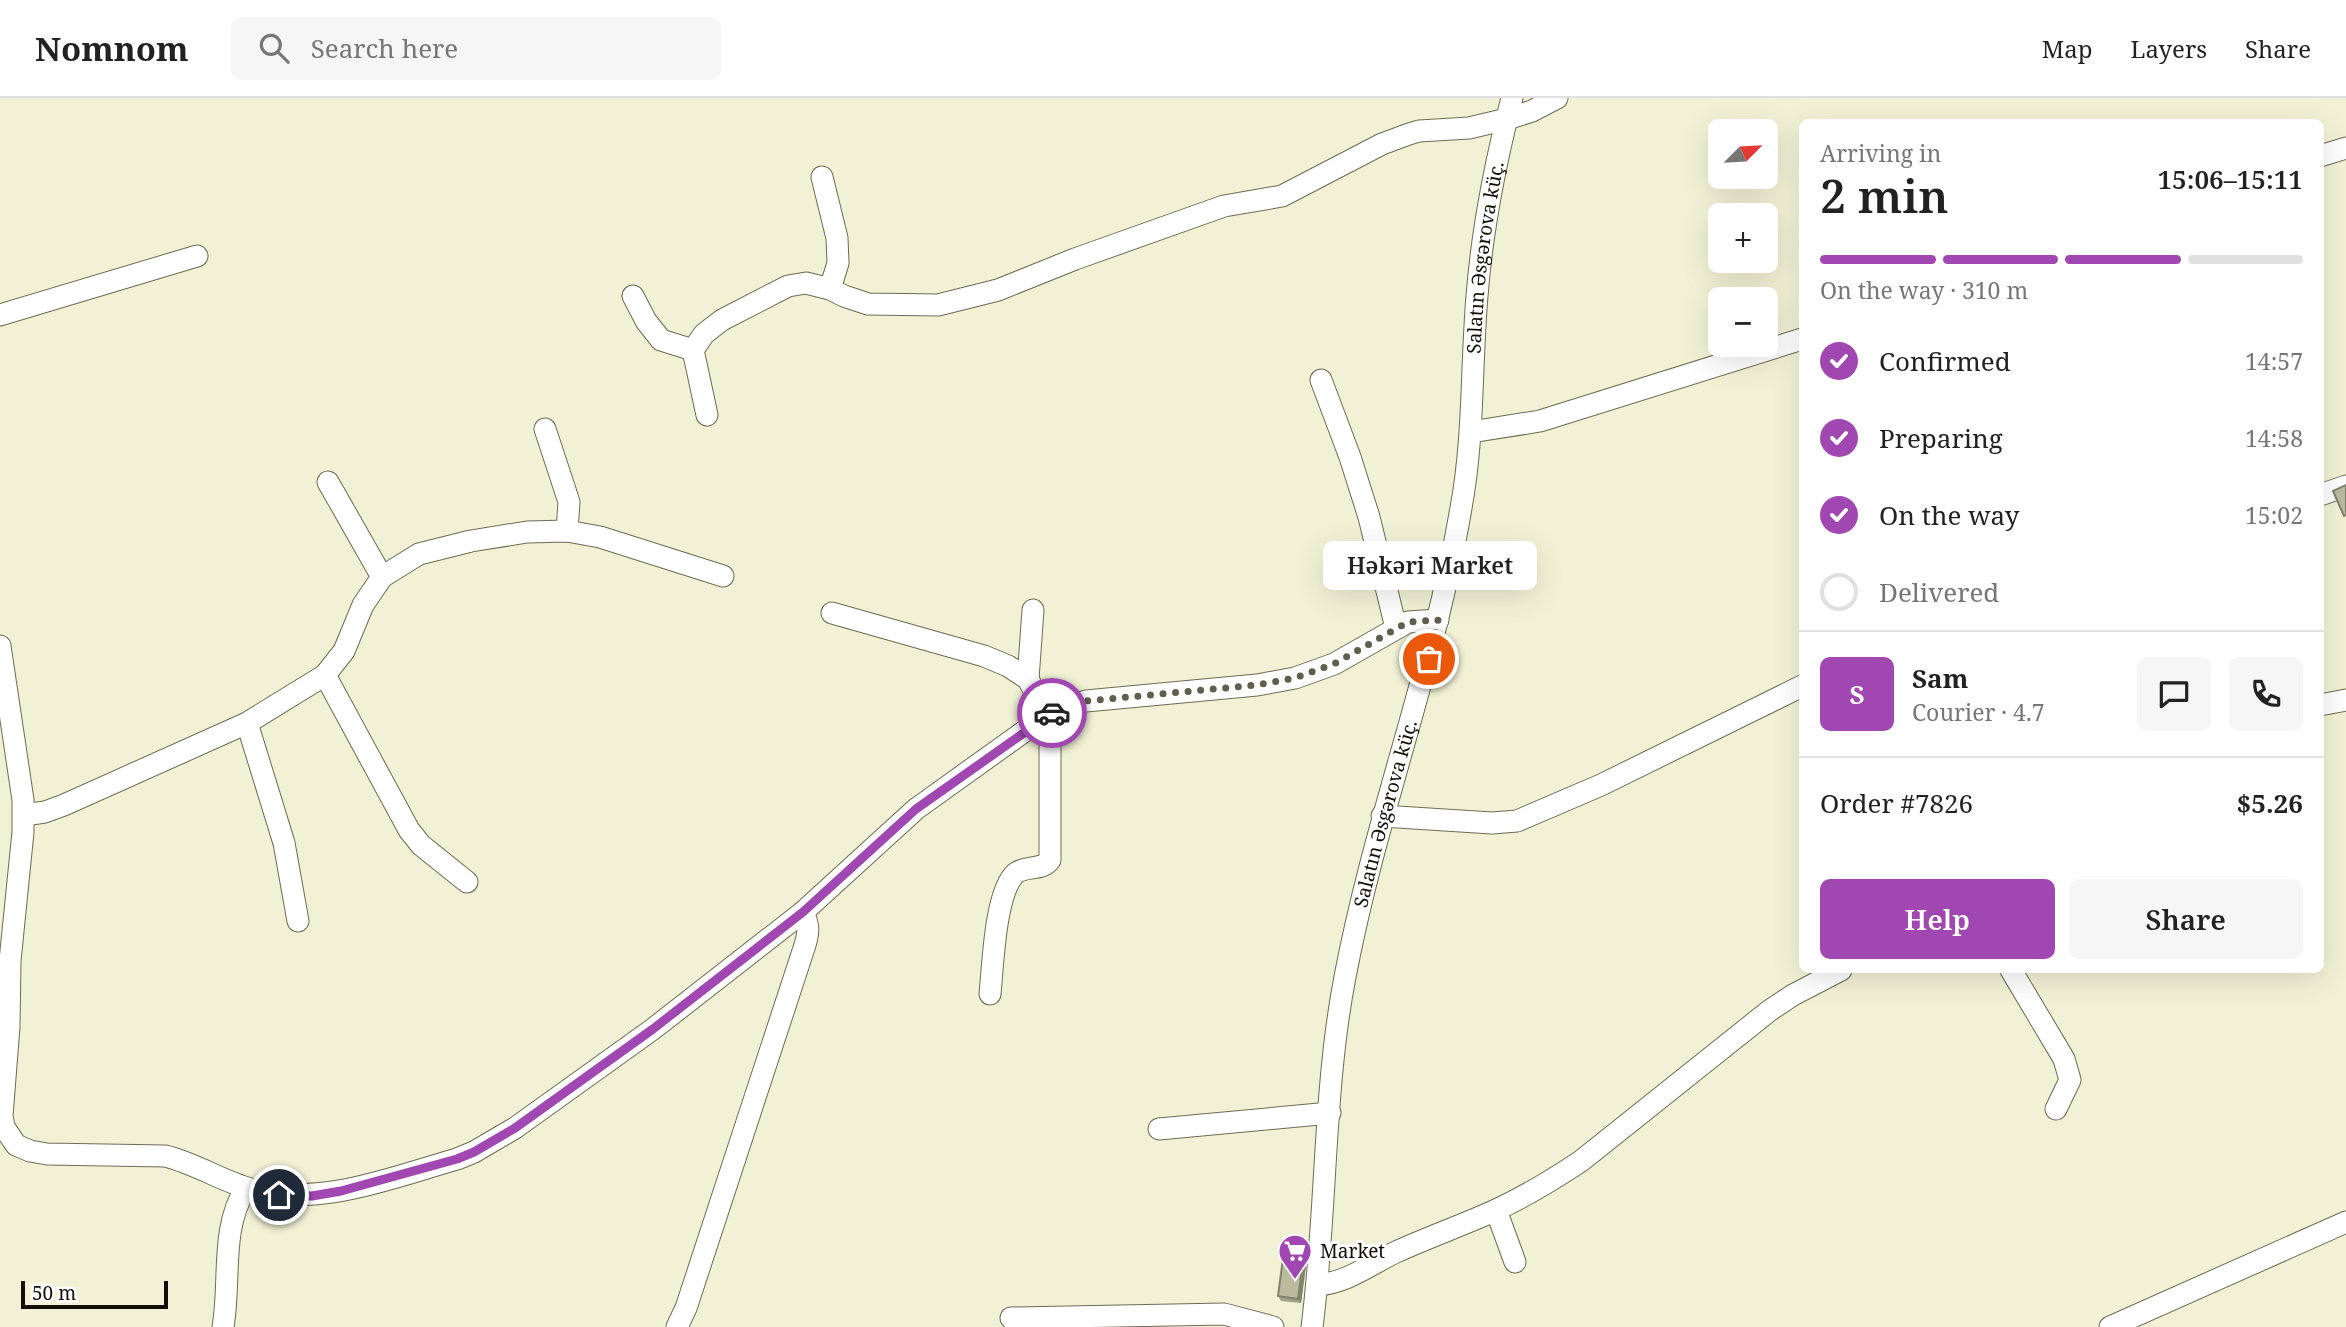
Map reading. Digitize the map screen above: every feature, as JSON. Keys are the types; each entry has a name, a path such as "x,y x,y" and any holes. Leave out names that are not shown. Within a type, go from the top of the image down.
{"street":[{"name":"Salatın Əsgərova küç.","path":"1312,1327 1344,981 1362,890 1424,678 1459,525 1471,432 1480,264 1512,98"},
{"path":"707,415 693,351 704,334 722,320 788,286 806,283 868,304 938,305 998,290 1075,259 1224,206 1282,196 1382,144 1409,134 1469,128 1507,119 1532,111 1557,98"},
{"path":"2324,155 2346,148"},
{"path":"822,177 837,238 838,263 830,289"},
{"path":"0,314 197,256"},
{"path":"634,296 646,321 661,340 693,351"},
{"path":"1471,432 1541,421 1799,340"},
{"path":"1321,380 1369,517 1396,628"},
{"path":"545,429 569,502 567,531"},
{"path":"328,482 382,577"},
{"path":"2324,494 2346,486"},
{"path":"23,815 45,812 64,805 247,723 325,675 344,651 363,605 382,577 419,554 471,541 527,532 567,531 600,537 723,576"},
{"path":"1028,679 1033,610"},
{"path":"832,613 984,656 1008,666 1028,679 1047,715 1050,741 1051,860 1042,866 1017,872 1005,888 990,994"},
{"path":"0,646 21,780 23,815 10,961 9,1027 2,1127 16,1145 30,1151 47,1154 165,1156 184,1160 246,1188 279,1195 312,1196 341,1191 474,1152 515,1128 600,1068 803,912 916,809 1047,715 1086,701 1257,685 1295,678 1334,664 1396,628 1424,620 1438,620"},
{"path":"325,675 409,830 421,845 467,882"},
{"path":"1382,816 1492,823 1526,818 1601,785 1799,687"},
{"path":"2324,704 2346,700"},
{"path":"247,723 284,843 298,921"},
{"path":"677,1327 687,1308 809,932 803,912"},
{"path":"1317,1284 1333,1284 1347,1279 1394,1253 1496,1210 1557,1177 1581,1161 1769,1011 1835,973"},
{"path":"2013,973 2064,1059 2070,1080 2056,1109"},
{"path":"1159,1129 1330,1113"},
{"path":"223,1327 231,1222 237,1202 246,1188"},
{"path":"1496,1210 1515,1262"},
{"path":"2110,1327 2346,1222"},
{"path":"1011,1318 1224,1314 1273,1327"}],"building":[{"path":"2346,485 2346,515 2344,516 2333,491"},
{"path":"1285,1243 1305,1245 1298,1299 1278,1296"}],"way so far":[{"path":"1052,713 1086,701 1257,685 1295,678 1334,664 1408,622 1438,620 1429,659"}],"place":[{"name":"Həkəri Market","path":"1429,659"},
{"name":"Market","path":"1295,1281"}],"route":[{"path":"279,1195 312,1196 341,1191 457,1159 515,1128 653,1029 751,954 803,912 916,809 1052,713"}]}
